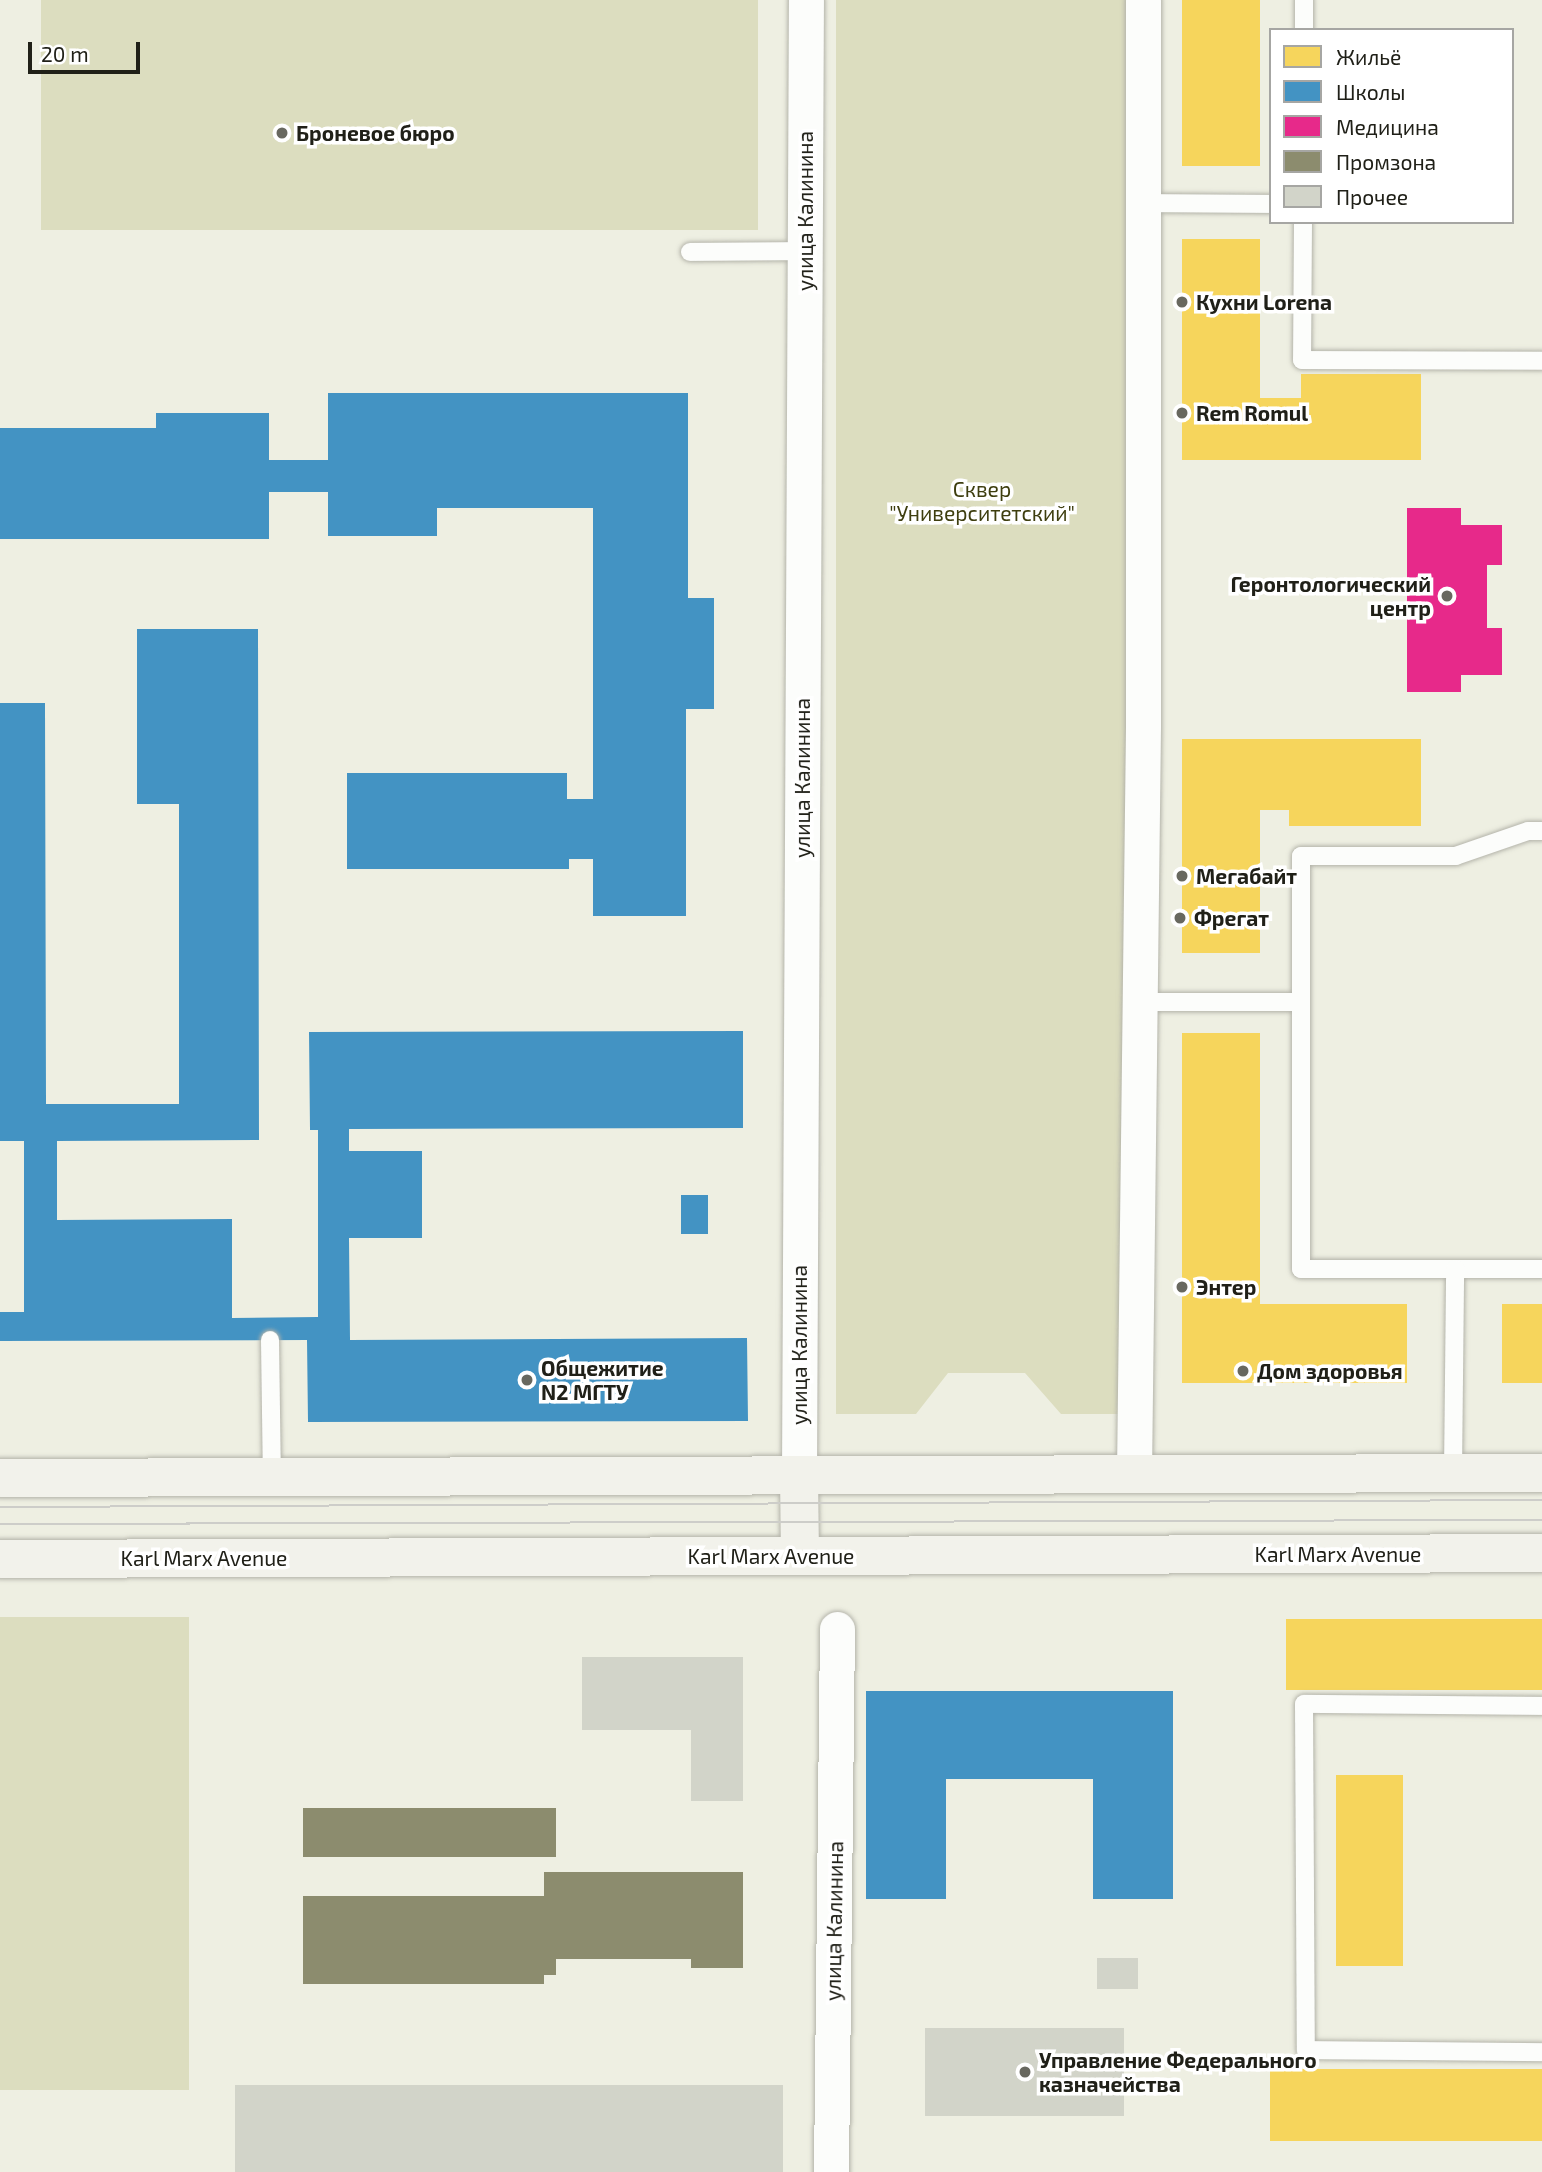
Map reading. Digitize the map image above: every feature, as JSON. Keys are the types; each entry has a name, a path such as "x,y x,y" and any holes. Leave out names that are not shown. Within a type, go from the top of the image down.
{"main road":[{"path":"0,1478 1542,1473"},
{"name":"улица Калинина","path":"799,1475 800,1556"},
{"name":"Karl Marx Avenue","path":"0,1559 1542,1553"}],"street":[{"name":"улица Калинина","path":"799,1475 806,0"},
{"path":"1134,1474 1137,1002 1143,726 1143,0"},
{"name":"улица Калинина","path":"831,2172 837,1629"}],"lane":[{"path":"1304,0 1304,28"},
{"path":"1142,203 1269,204"},
{"path":"1303,224 1302,360 1542,361"},
{"path":"690,252 804,251"},
{"path":"1542,831 1528,831 1456,856 1301,856 1301,1269 1542,1269"},
{"path":"1137,1002 1301,1002"},
{"path":"1453,1473 1455,1269"},
{"path":"270,1340 272,1477"},
{"path":"1542,1706 1304,1704 1306,2050 1542,2052"}],"green space":[{"path":"41,0 758,0 758,230 41,230"},
{"name":"Сквер \"Университетский\"","path":"836,0 1129,0 1129,1414 1061,1414 1025,1373 948,1373 916,1414 836,1414"},
{"path":"0,1617 189,1617 189,2090 0,2090"}],"building: Жильё":[{"path":"1182,0 1260,0 1260,166 1182,166"},
{"path":"1182,239 1260,239 1260,398 1301,398 1301,374 1421,374 1421,460 1182,460"},
{"path":"1182,739 1421,739 1421,826 1289,826 1289,810 1260,810 1260,953 1182,953"},
{"path":"1182,1033 1260,1033 1260,1304 1407,1304 1407,1383 1182,1383"},
{"path":"1502,1304 1542,1304 1542,1383 1502,1383"},
{"path":"1286,1619 1542,1619 1542,1690 1286,1690"},
{"path":"1336,1775 1403,1775 1403,1966 1336,1966"},
{"path":"1270,2069 1542,2069 1542,2141 1270,2141"}],"building: Школы":[{"path":"328,393 688,393 688,598 714,598 714,709 686,709 686,916 593,916 593,859 569,859 569,869 347,869 347,773 567,773 567,799 593,799 593,508 437,508 437,536 328,536 328,492 269,492 269,539 0,539 0,428 156,428 156,413 269,413 269,460 328,460"},
{"path":"137,629 258,629 259,1140 57,1141 57,1220 232,1219 232,1318 318,1317 318,1130 310,1130 309,1032 743,1031 743,1128 349,1129 349,1151 422,1151 422,1238 349,1238 350,1340 747,1338 748,1421 308,1422 307,1340 0,1341 0,1312 24,1312 24,1141 0,1141 0,703 45,703 46,1104 179,1104 179,804 137,804"},
{"path":"681,1195 708,1195 708,1234 681,1234"},
{"path":"866,1691 1173,1691 1173,1899 1093,1899 1093,1779 946,1779 946,1899 866,1899"}],"building: Медицина":[{"name":"Геронтологический центр","path":"1407,508 1461,508 1461,525 1502,525 1502,565 1487,565 1487,628 1502,628 1502,675 1461,675 1461,692 1407,692"}],"building: Промзона":[{"path":"303,1808 556,1808 556,1857 303,1857"},
{"path":"544,1872 743,1872 743,1968 691,1968 691,1959 556,1959 556,1975 544,1975 544,1984 303,1984 303,1896 544,1896"}],"building: Прочее":[{"path":"582,1657 743,1657 743,1801 691,1801 691,1730 582,1730"},
{"path":"1097,1958 1138,1958 1138,1989 1097,1989"},
{"name":"Управление Федерального казначейства","path":"925,2028 1124,2028 1124,2116 925,2116"},
{"path":"235,2085 783,2085 783,2172 235,2172"}],"tram line":[{"path":"0,1507 1542,1500"},
{"path":"0,1524 1542,1520"}],"place":[{"name":"Броневое бюро","path":"282,133"},
{"name":"Кухни Lorena","path":"1182,302"},
{"name":"Rem Romul","path":"1182,413"},
{"name":"Геронтологический центр","path":"1447,596"},
{"name":"Мегабайт","path":"1182,876"},
{"name":"Фрегат","path":"1180,918"},
{"name":"Энтер","path":"1182,1287"},
{"name":"Дом здоровья","path":"1243,1371"},
{"name":"Общежитие N2 МГТУ","path":"527,1380"},
{"name":"Управление Федерального казначейства","path":"1025,2072"}]}
